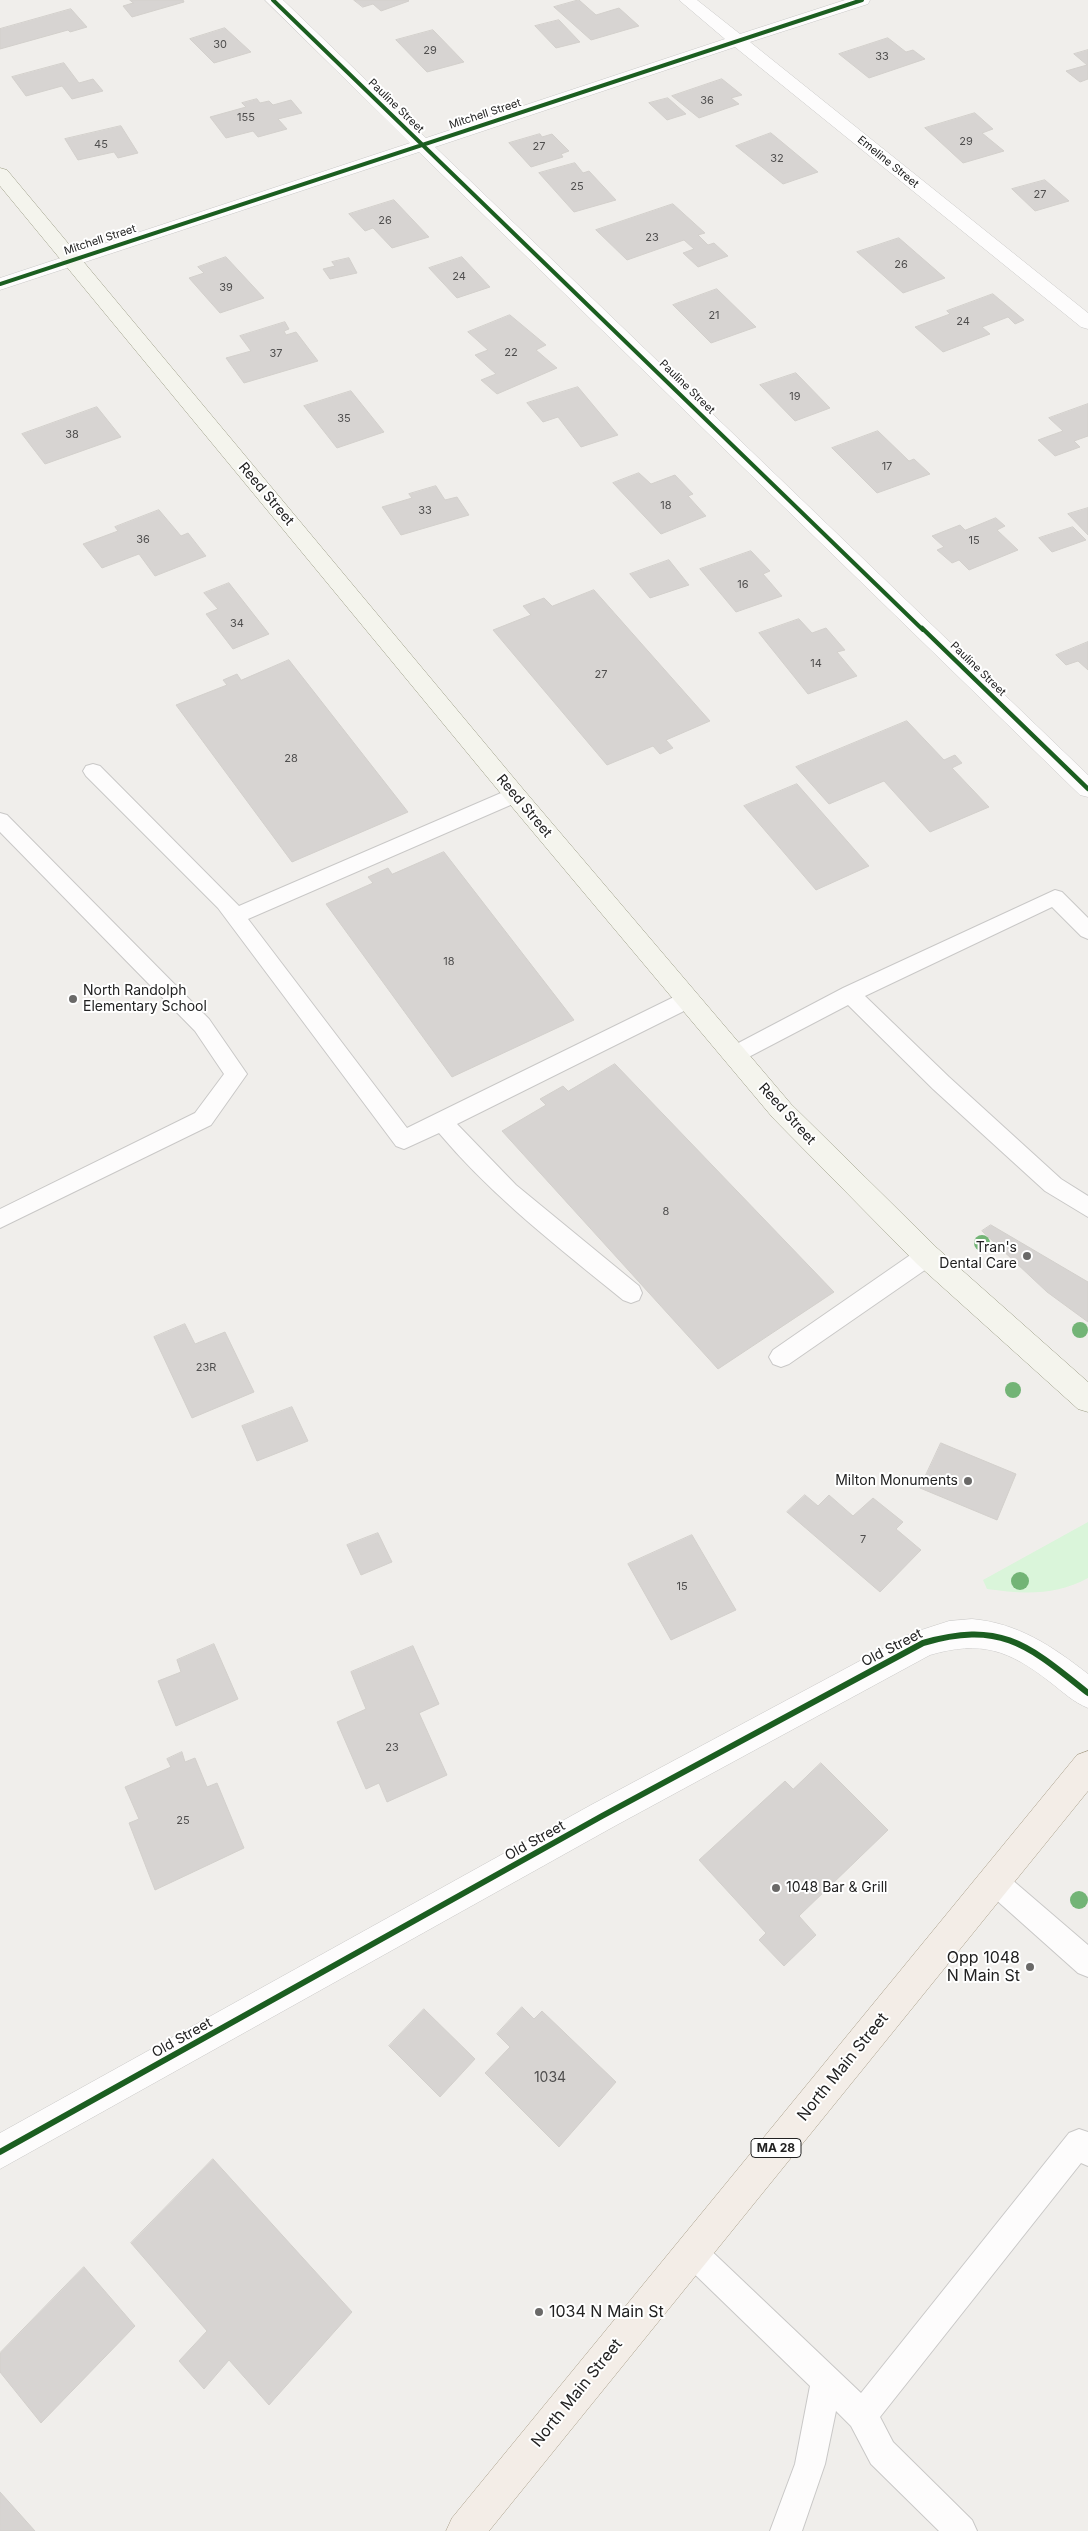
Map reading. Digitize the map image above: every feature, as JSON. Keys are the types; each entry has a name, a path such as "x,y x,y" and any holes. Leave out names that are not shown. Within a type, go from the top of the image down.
{"main road":[{"name":"Reed Street","path":"0,174 515,795 734,1055 801,1130 926,1256 1088,1400"},
{"name":"North Main Street","path":"465,2531 1088,1766"}],"street":[{"name":"Pauline Street","path":"273,0 1088,789"},
{"name":"Emeline Street","path":"688,0 1088,323"},
{"name":"Mitchell Street","path":"0,284 862,0"},
{"name":"Old Street","path":"0,2152 602,1816 922,1643 962,1632 989,1633 1012,1640 1034,1652 1088,1693"}],"lane":[{"path":"93,771 203,878 236,916 404,1140 687,1000"},
{"path":"236,916 515,795"},
{"path":"0,820 202,1025 236,1074 203,1119 0,1219"},
{"path":"734,1055 850,994 1055,897 1088,931"},
{"path":"850,994 941,1083 1054,1185 1088,1208"},
{"path":"443,1122 466,1151 497,1182 631,1293"},
{"path":"781,1357 926,1256"},
{"path":"994,1881 1088,1962"},
{"path":"862,2415 1079,2143 1088,2152"},
{"path":"692,2252 826,2383 862,2415 882,2453 961,2531"},
{"path":"786,2531 810,2464 826,2383"}],"green space":[{"path":"1088,1522 1088,1578 1076,1584 1051,1591 1013,1592 987,1589 983,1580"}],"building":[{"path":"130,0 183,0 184,2 132,17 123,6 133,3"},
{"path":"354,0 409,1 381,11 373,4 363,7"},
{"path":"579,0 596,15 619,8 639,26 591,40 554,7"},
{"path":"71,9 87,27 70,32 68,30 0,49 0,29"},
{"path":"559,20 580,42 556,48 535,26"},
{"path":"225,28 251,52 214,63 190,39"},
{"path":"433,30 464,62 427,72 396,40"},
{"path":"888,38 906,52 913,50 925,59 869,78 839,54"},
{"path":"1088,50 1088,79 1080,82 1066,71 1087,65 1074,54"},
{"path":"64,63 79,83 93,79 103,91 72,99 62,86 26,96 12,77"},
{"path":"722,79 742,95 731,98 739,104 699,118 672,96"},
{"path":"668,98 686,114 667,120 649,103"},
{"path":"257,99 260,103 269,101 273,105 291,100 302,113 278,119 287,129 258,137 253,131 226,138 210,117 246,107 242,103"},
{"path":"975,113 993,129 982,133 1004,151 963,163 925,128"},
{"path":"121,126 138,153 118,158 114,152 78,160 65,139"},
{"path":"771,133 818,172 783,184 736,146"},
{"path":"540,134 542,137 552,134 569,151 561,154 563,157 531,167 509,143"},
{"path":"575,163 583,173 589,171 616,200 574,212 539,173"},
{"path":"1045,180 1069,201 1035,211 1012,189"},
{"path":"394,200 429,237 392,248 373,228 365,231 349,214"},
{"path":"673,204 705,233 698,235 708,245 714,243 728,256 698,267 683,253 694,249 684,240 627,260 596,230"},
{"path":"899,238 945,278 903,293 857,252"},
{"path":"226,257 264,298 220,313 189,278 204,273 198,267"},
{"path":"462,257 490,287 457,298 429,268"},
{"path":"349,258 357,273 330,279 323,269 335,266 332,262"},
{"path":"717,289 756,327 711,343 673,305"},
{"path":"993,294 1024,320 1015,324 1008,317 982,327 990,334 943,352 915,327 950,314 947,311"},
{"path":"510,315 546,345 536,350 557,368 497,394 481,380 496,374 475,355 488,350 468,332"},
{"path":"285,322 289,329 284,331 286,335 296,332 318,361 244,383 226,358 251,351 240,336"},
{"path":"796,373 830,408 795,421 760,385"},
{"path":"578,387 618,435 581,447 558,417 543,422 527,403"},
{"path":"351,391 384,432 337,448 304,406"},
{"path":"1088,404 1088,436 1074,441 1080,447 1055,456 1038,440 1063,431 1049,418"},
{"path":"97,407 121,437 45,464 22,434"},
{"path":"878,431 909,461 914,459 930,474 877,493 832,448"},
{"path":"639,473 651,484 675,475 693,494 688,496 706,516 661,534 613,483"},
{"path":"436,486 445,500 457,497 469,515 401,535 382,507 412,498 409,494"},
{"path":"1088,508 1088,535 1068,514"},
{"path":"159,510 181,536 188,533 206,556 155,576 139,554 102,568 83,544 118,531 115,527"},
{"path":"996,518 1005,526 997,530 1018,550 969,570 959,560 952,563 937,550 944,547 932,536 960,525 965,530"},
{"path":"1073,527 1086,540 1052,552 1039,538"},
{"path":"751,551 770,571 763,574 782,596 736,612 700,569"},
{"path":"669,560 689,585 650,598 630,574"},
{"path":"229,583 269,634 233,649 206,614 218,609 204,593"},
{"path":"594,590 710,721 666,740 673,748 660,754 653,746 607,765 493,630 531,615 523,606 544,598 552,606"},
{"path":"799,619 812,633 826,628 845,650 837,652 857,676 808,694 759,633"},
{"path":"1088,642 1088,670 1078,661 1066,665 1056,655"},
{"path":"289,660 408,812 292,862 176,705 227,685 223,680 237,674 241,680"},
{"path":"907,721 944,760 955,755 962,763 952,768 989,807 930,832 884,781 829,804 796,767"},
{"path":"797,784 869,866 816,890 744,806"},
{"path":"444,852 574,1020 452,1077 326,904 373,883 368,877 388,868 392,874"},
{"path":"615,1064 834,1292 718,1369 502,1131 546,1105 540,1099 563,1086 568,1091"},
{"name":"Tran's Dental Care","path":"991,1225 1088,1282 1088,1322 1047,1292 982,1231"},
{"path":"185,1324 195,1344 225,1332 254,1392 192,1418 154,1337"},
{"path":"292,1407 308,1441 257,1461 242,1426"},
{"name":"Milton Monuments","path":"941,1443 1016,1474 997,1520 920,1488"},
{"path":"805,1495 818,1506 829,1495 853,1516 873,1498 903,1522 896,1529 921,1550 880,1592 787,1512"},
{"path":"378,1533 392,1562 361,1575 347,1545"},
{"path":"692,1535 736,1610 671,1640 628,1564"},
{"path":"214,1644 238,1699 176,1726 158,1681 181,1672 177,1660"},
{"path":"413,1646 439,1704 419,1713 447,1775 387,1802 379,1783 366,1789 337,1722 366,1709 351,1672"},
{"path":"182,1752 185,1762 195,1758 207,1787 217,1783 244,1848 155,1890 129,1823 139,1819 125,1787 171,1767 167,1759"},
{"name":"1048 Bar & Grill","path":"821,1763 888,1830 799,1916 816,1935 784,1966 759,1940 766,1933 699,1860 785,1781 793,1789"},
{"path":"522,2007 534,2019 542,2011 616,2082 559,2147 485,2073 510,2047 497,2034"},
{"path":"424,2009 475,2059 440,2097 389,2046"},
{"path":"213,2159 352,2312 269,2405 229,2360 204,2389 179,2361 207,2331 131,2243"},
{"path":"84,2267 135,2326 41,2423 0,2372 0,2353"},
{"path":"0,2492 35,2531 0,2531"}],"cycle path":[{"path":"273,0 1088,789"},
{"path":"0,284 862,0"},
{"path":"0,2152 602,1816 923,1643 949,1635 972,1633 993,1635 1031,1650 1088,1693"}],"place":[{"name":"North Randolph Elementary School","path":"73,999"},
{"name":"Tran's Dental Care","path":"1027,1256"},
{"name":"Milton Monuments","path":"968,1481"},
{"name":"1048 Bar & Grill","path":"776,1888"},
{"name":"Opp 1048 N Main St","path":"1030,1967"},
{"name":"1034 N Main St","path":"539,2312"}]}
